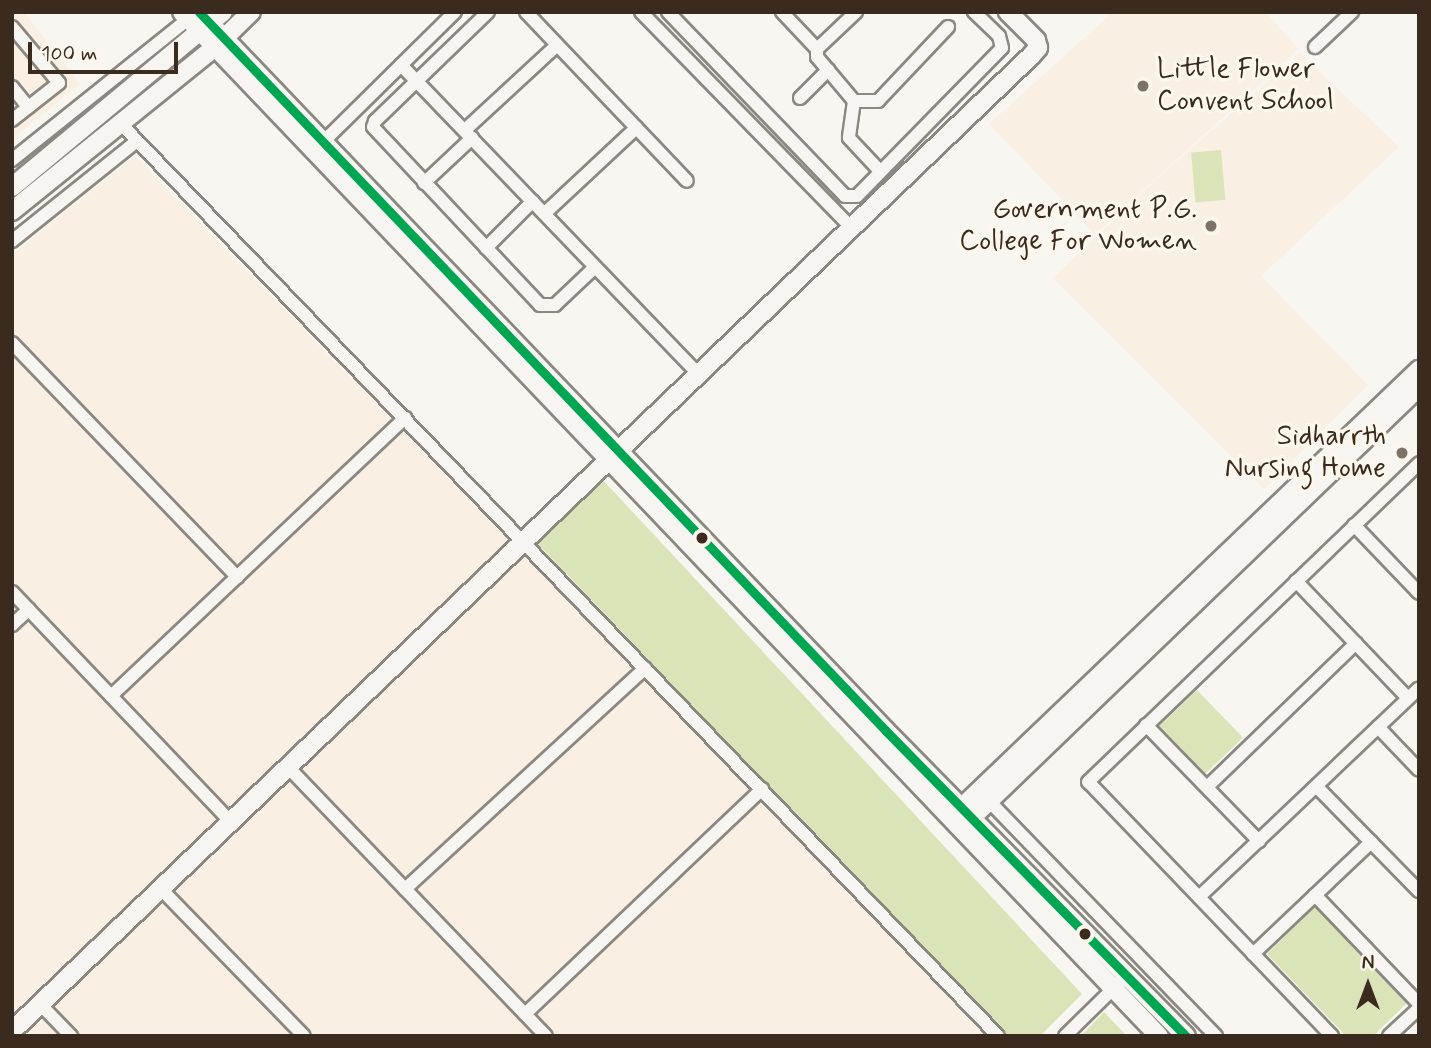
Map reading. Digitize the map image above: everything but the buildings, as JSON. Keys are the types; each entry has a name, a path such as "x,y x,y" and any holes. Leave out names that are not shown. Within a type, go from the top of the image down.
{"street":[{"path":"12,211 219,43 251,12"},
{"path":"318,146 455,12"},
{"path":"488,12 373,127 540,305 555,305 594,268"},
{"path":"526,12 687,181"},
{"path":"641,12 852,228"},
{"path":"668,12 845,196 857,195 1002,48 999,36 974,12"},
{"path":"782,12 817,49 817,57 855,101 878,101 948,27"},
{"path":"817,49 856,12"},
{"path":"14,1023 40,1004 1038,48 1036,40 1008,12"},
{"path":"1315,47 1352,12"},
{"path":"201,19 219,43 615,456 886,732 1113,988 1159,1036"},
{"path":"12,160 201,19"},
{"path":"12,187 201,19"},
{"path":"12,27 58,83 12,120"},
{"path":"424,183 557,44"},
{"path":"401,65 699,375"},
{"path":"800,98 828,70"},
{"path":"12,87 29,107"},
{"path":"855,101 849,138 880,171"},
{"path":"121,124 998,1036"},
{"path":"545,213 636,128"},
{"path":"12,242 137,141"},
{"path":"486,248 533,201"},
{"path":"12,343 237,577"},
{"path":"962,817 1419,370"},
{"path":"962,817 989,801 1419,387"},
{"path":"111,696 405,418"},
{"path":"1332,1036 1088,782 1419,463"},
{"path":"1354,525 1414,578 1419,593"},
{"path":"1296,581 1408,698"},
{"path":"12,592 230,821"},
{"path":"12,625 29,609"},
{"path":"1207,788 1356,643"},
{"path":"405,889 645,668"},
{"path":"1199,897 1419,688"},
{"path":"1146,725 1259,841"},
{"path":"1378,727 1419,770"},
{"path":"287,766 546,1036"},
{"path":"1317,787 1419,891"},
{"path":"525,1014 762,789"},
{"path":"989,801 1216,1036"},
{"path":"962,817 1127,975 1186,1036"},
{"path":"1253,954 1371,842"},
{"path":"160,888 304,1036"},
{"path":"1315,895 1419,1006 1389,1036"},
{"path":"1065,1036 1127,975"},
{"path":"40,1004 71,1036"}],"shaded area":[{"path":"12,12 24,12 80,84 12,139"},
{"name":"Little Flower Convent School","path":"1113,12 1266,12 1298,49 1095,234 989,124"},
{"name":"Government P.G. College For Women","path":"1300,53 1399,147 1261,276 1368,385 1264,489 1053,278 1161,175"},
{"path":"135,156 714,751 985,1036 12,1036 12,255"}],"green space":[{"path":"1221,150 1225,200 1195,202 1191,153"},
{"path":"601,478 1082,994 1040,1036 1008,1036 535,541"},
{"path":"1197,690 1243,737 1205,774 1160,726"},
{"path":"1315,907 1407,1003 1373,1036 1346,1036 1267,954"},
{"path":"1104,1012 1127,1036 1081,1036"}],"transit line":[{"path":"199,12 886,731 1186,1036"}],"place":[{"name":"Little Flower Convent School","path":"1143,86"},
{"name":"Government P.G. College For Women","path":"1211,226"},
{"name":"Sidharrth Nursing Home","path":"1402,453"}]}
